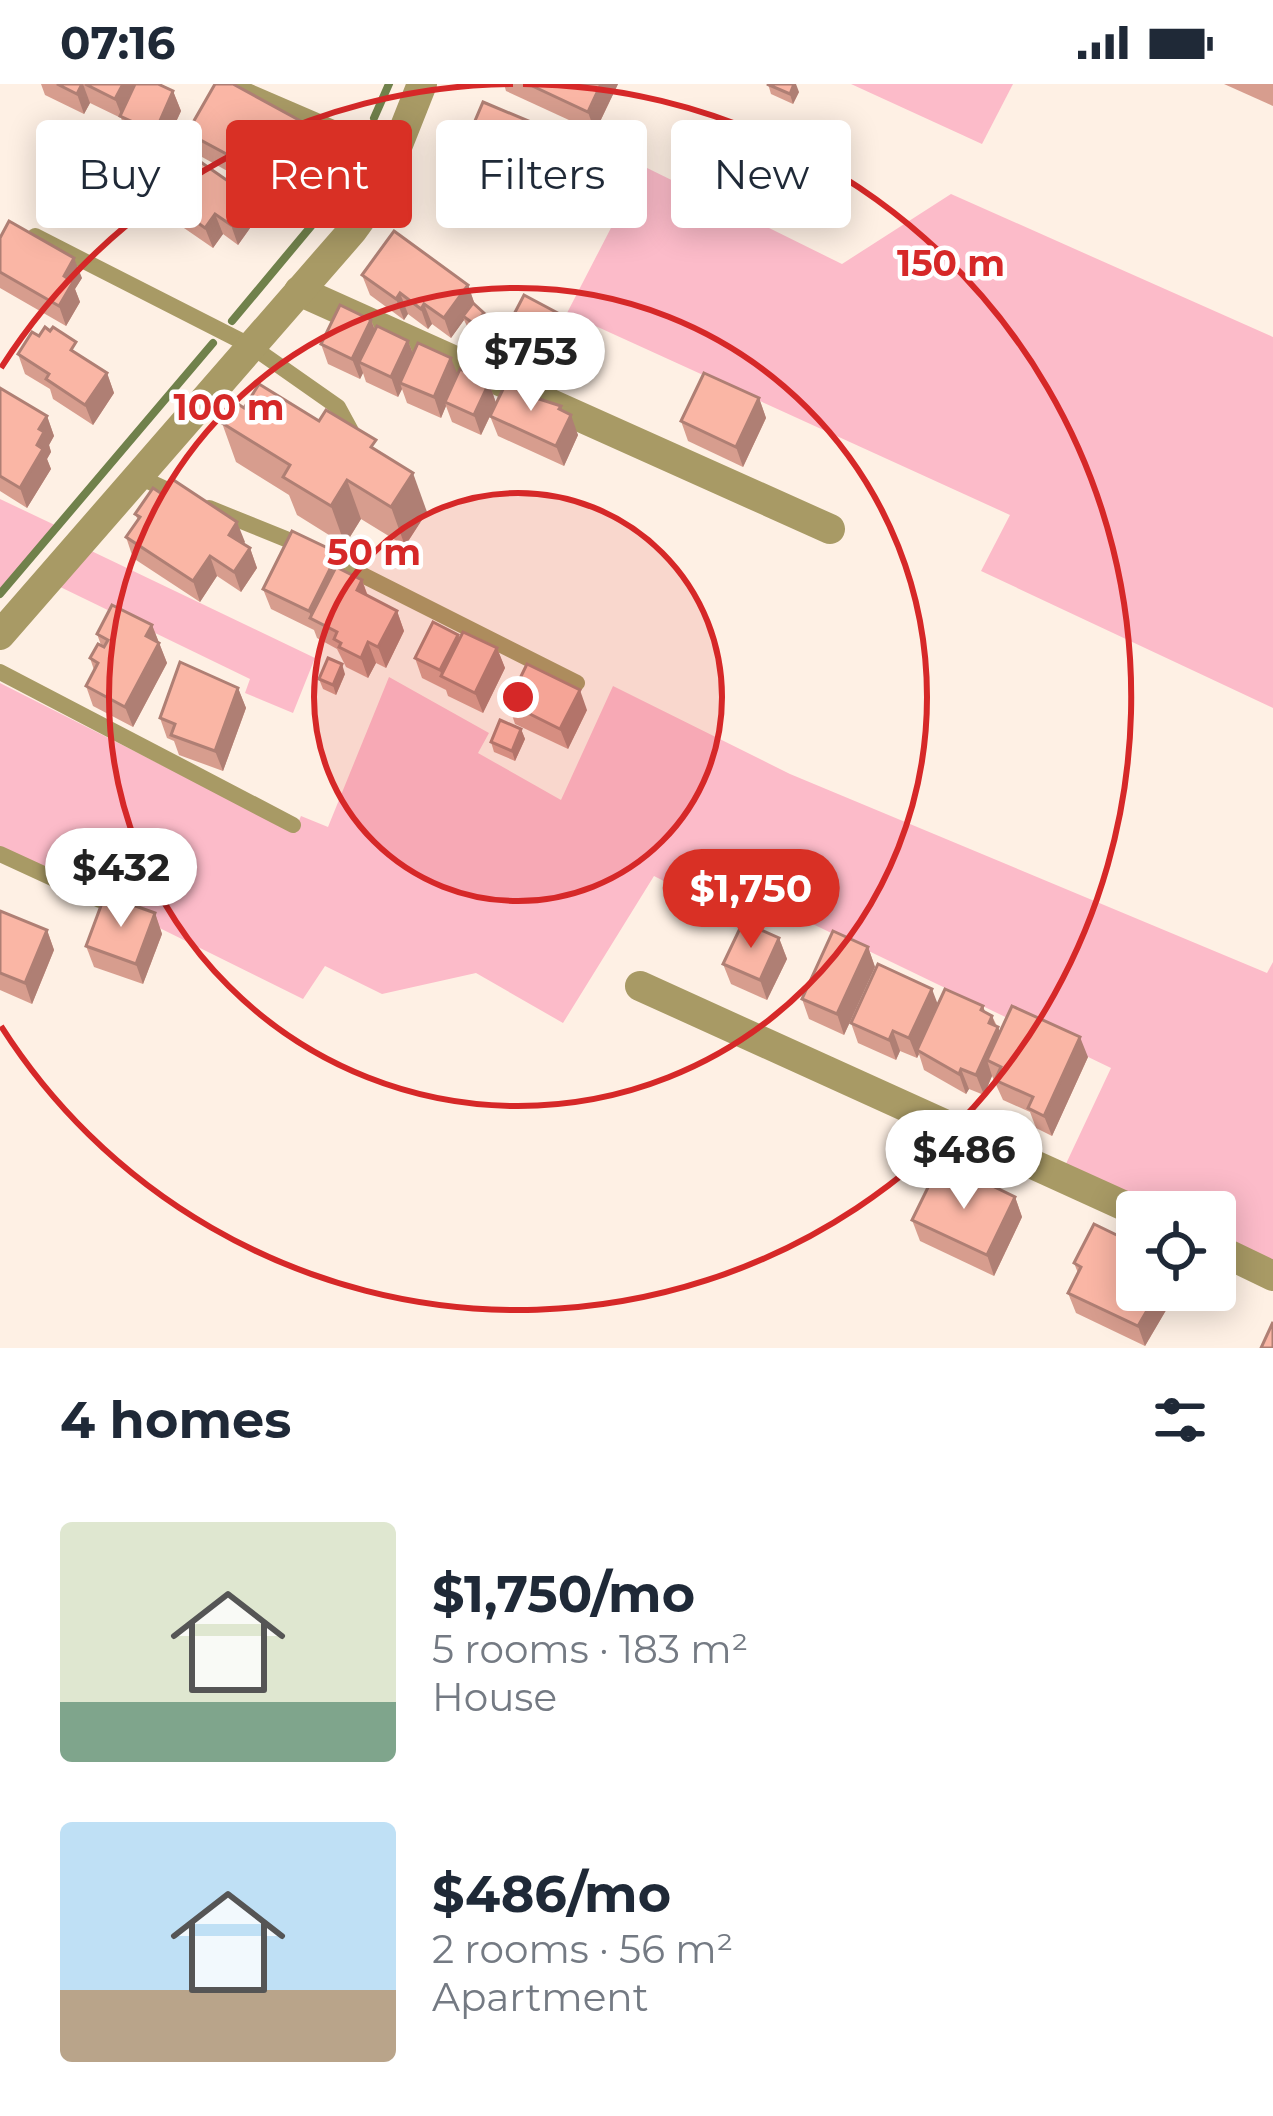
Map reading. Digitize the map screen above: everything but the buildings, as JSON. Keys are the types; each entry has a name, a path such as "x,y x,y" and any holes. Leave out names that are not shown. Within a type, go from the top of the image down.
{"street":[{"path":"409,120 422,84"},
{"path":"0,635 351,228"},
{"path":"299,291 830,529"},
{"path":"640,986 1116,1202"},
{"path":"1236,1258 1273,1276"}],"lane":[{"path":"231,84 315,120"},
{"path":"35,236 251,346 338,407 353,428 359,448"},
{"path":"137,476 313,550 577,683"},
{"path":"0,672 293,825"},
{"path":"0,854 100,900"}],"shaded area":[{"path":"851,84 1013,84 982,144"},
{"path":"647,168 671,180 671,228 769,228 842,264 951,194 1273,337 1273,708 981,571 1010,515 567,313 611,228 647,228"},
{"path":"0,499 59,527 0,594"},
{"path":"83,547 315,658 293,713 245,693 250,679 52,583"},
{"path":"389,677 489,733 478,753 561,800 613,686 790,774 1267,973 1273,962 1273,1265 1236,1248 1236,1191 1116,1192 1064,1168 1111,1068 736,887 722,911 654,876 563,1023 476,973 382,994 325,966 303,999 0,849 0,683 294,832 301,816 328,827"}],"waterway":[{"path":"374,118 389,84"},
{"path":"232,321 310,228"},
{"path":"0,594 213,343"}]}
